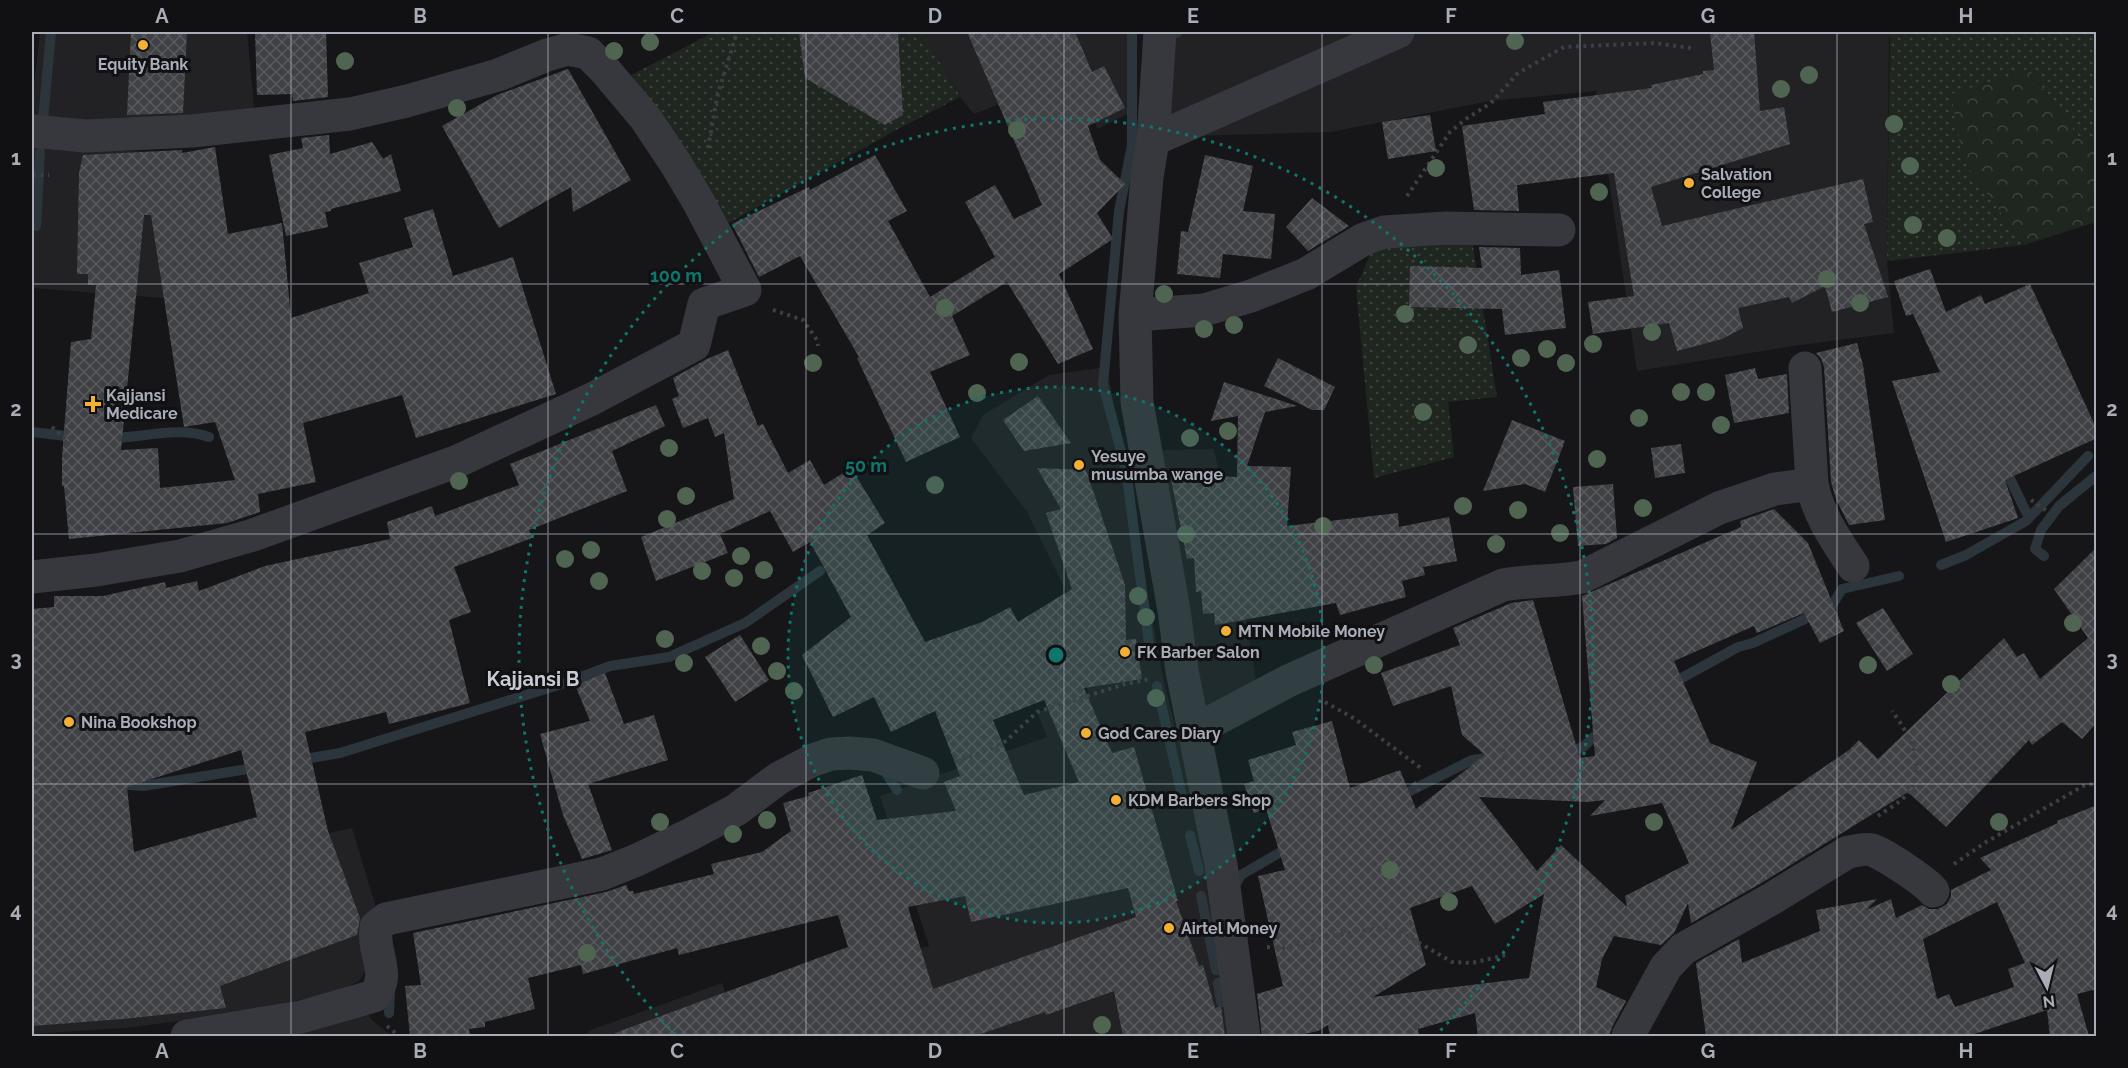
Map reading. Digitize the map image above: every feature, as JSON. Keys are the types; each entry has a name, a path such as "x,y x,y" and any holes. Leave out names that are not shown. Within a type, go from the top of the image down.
{"street":[{"path":"1160,32 1153,140 1147,177 1135,315 1137,402 1172,598 1182,671 1221,865 1244,1036"},
{"path":"1153,140 1398,32"},
{"path":"32,130 86,136 192,131 350,114 407,101 498,75 568,49 588,53 646,119 698,201 745,290 704,304 694,345 592,399 458,461 254,535 180,556 96,570 32,577"},
{"path":"1135,315 1204,310 1251,296 1306,274 1364,239 1384,232 1446,228 1559,230"},
{"path":"1804,368 1815,500 1853,566"},
{"path":"1194,732 1288,681 1503,585 1527,581 1562,581 1582,577 1719,508 1775,489 1812,484"},
{"path":"187,1036 301,1017 374,996 380,989 383,979 375,938 376,927 386,919 602,874 637,860 736,810 779,778 813,760 831,754 873,755 912,769"},
{"path":"1628,1036 1666,967 1683,949 1848,852 1862,849 1873,850 1930,887"}],"path":[{"path":"698,201 717,97 737,32"},
{"path":"1384,232 1450,132 1466,118 1491,104 1518,73 1564,47 1655,43 1690,48"},
{"path":"33,175 48,175"},
{"path":"52,427 70,443"},
{"path":"2031,500 2047,511"},
{"path":"912,769 952,763 987,750 1005,741 1037,712 1125,684 1182,671"},
{"path":"1288,681 1355,720 1422,769"},
{"path":"1869,823 1909,793 1918,770 1916,757 1903,725 1892,711"},
{"path":"1503,749 1504,761"},
{"path":"1414,782 1420,793"},
{"path":"1930,887 1986,842 2083,786 2097,783"},
{"path":"1264,946 1284,948 1330,936 1384,927 1397,930 1452,962 1472,963 1506,955"}],"shaded area":[{"path":"40,32 247,32 255,118 32,126 32,103"},
{"path":"922,32 1133,32 1135,110 1098,129 1071,76 974,114 960,97"},
{"path":"1160,32 1889,32 1887,261 1894,333 1800,345 1637,371 1596,91 1490,101 1331,132 1151,137"},
{"path":"32,147 205,154 189,300 32,288"},
{"path":"1107,367 1163,678 1195,806 1213,900 1232,1036 589,1036 588,1031 722,983 726,994 929,946 880,796 1047,737 1037,712 1089,698 1071,601 1027,512 971,438 983,415 1049,375"},
{"path":"1214,449 1235,550 1257,687 1204,716 1156,450"},
{"path":"352,828 375,904 373,960 359,981 337,992 233,1014 125,1028 32,1034 32,888 110,880"},
{"path":"363,1006 372,1020 392,1036 245,1036"}],"green space":[{"path":"714,32 922,32 960,97 716,230 614,84"},
{"path":"1888,32 2096,32 2096,146 2078,136 2029,69 1963,160 2024,245 1887,261 1890,38"},
{"path":"2029,69 2078,136 2096,146 2096,222 2024,245 1963,160 1951,94"},
{"path":"1471,234 1497,397 1448,402 1454,457 1374,478 1356,287 1373,248"}],"building":[{"path":"131,32 187,32 183,113 127,115"},
{"path":"255,32 326,32 328,97 293,101 292,94 257,95"},
{"path":"799,32 898,32 903,115 885,125 805,78"},
{"path":"967,32 1075,32 1092,72 1104,66 1125,108 1088,126 1100,160 1125,184 1097,213 1113,239 1059,274 1093,349 1058,364 1007,282 952,316 970,355 930,372 960,437 906,462 857,358 859,357 800,256 759,277 732,224 809,187 810,190 875,155 907,211 888,221 930,297 995,257 965,202 995,185 1014,219 1042,205"},
{"path":"1710,32 1754,32 1760,111 1784,107 1790,144 1651,187 1662,226 1863,179 1873,222 1864,224 1888,297 1832,312 1825,286 1792,303 1789,297 1738,308 1743,328 1722,339 1677,351 1669,323 1593,334 1588,302 1634,296 1614,173 1517,185 1519,211 1474,210 1462,126 1545,114 1543,102 1652,88 1651,85 1714,70"},
{"path":"568,69 631,180 573,212 571,187 499,228 442,126 497,95"},
{"path":"1430,115 1436,151 1388,159 1382,122"},
{"path":"329,135 330,154 372,142 383,159 391,154 401,191 331,209 325,212 328,227 286,236 269,155 303,148 301,138"},
{"path":"215,147 228,234 282,223 291,318 369,293 359,263 413,247 404,218 433,209 453,276 513,257 556,394 416,438 402,395 303,423 316,482 258,494 260,512 227,523 69,539 64,486 62,486 62,457 71,342 91,339 96,285 88,285 88,274 77,274 79,173 83,155 182,150 182,153","holes":["144,215 151,215 184,427 215,422 235,480 160,488 158,448 121,450"]},
{"path":"1205,155 1253,166 1243,211 1275,214 1271,259 1223,254 1220,278 1177,274 1181,231 1188,232"},
{"path":"1312,198 1349,226 1308,251 1286,227"},
{"path":"1479,247 1520,248 1521,275 1559,270 1566,328 1505,335 1502,309 1409,307 1410,266 1482,268"},
{"path":"1930,269 1946,312 1981,295 1985,304 2030,284 2097,430 2097,438 2005,480 2018,518 1946,542 1892,381 1940,372 1913,314 1906,316 1894,281"},
{"path":"1857,343 1863,365 1885,520 1849,525 1836,499 1831,482 1824,367 1821,358 1816,353"},
{"path":"728,350 758,426 763,424 788,473 810,460 824,485 851,468 885,523 867,535 925,642 982,622 1010,607 1018,622 1072,589 1046,513 1061,509 1037,468 1086,470 1125,585 1126,640 1136,639 1142,679 1084,688 1112,753 1134,747 1178,901 1176,901 1199,966 1203,965 1215,1008 1221,1006 1225,1036 1123,1036 1114,991 1046,1015 1045,1012 975,1036 615,1036 615,1033 848,947 838,915 679,955 677,948 583,974 581,965 528,978 535,1009 485,1022 485,1027 469,1029 470,1036 410,1036 405,986 421,985 413,933 606,892 626,885 634,894 714,874 711,864 762,852 791,831 783,803 809,796 808,793 862,775 877,820 956,811 944,782 960,776 935,711 891,732 874,697 833,717 802,655 851,617 810,542 793,552 770,511 720,534 728,553 656,581 641,537 734,499 724,433 715,437 708,418 683,428 672,399 679,396 673,378","holes":["1044,700 1079,782 1024,795 993,720","1128,888 1136,917 933,989 908,907 965,896 971,922"]},
{"path":"1278,358 1335,387 1324,410 1312,410 1264,386"},
{"path":"1755,368 1758,379 1787,374 1789,413 1734,423 1725,375"},
{"path":"1224,382 1297,406 1265,412 1247,466 1291,467 1287,526 1398,513 1399,527 1449,517 1457,561 1423,567 1425,575 1402,581 1406,597 1340,615 1336,603 1215,625 1214,613 1203,614 1201,591 1196,592 1194,558 1187,559 1170,474 1237,477 1238,416 1211,421"},
{"path":"1038,396 1071,443 1024,451 1003,420"},
{"path":"656,405 665,426 612,451 627,491 529,530 532,538 454,567 471,612 449,620 470,703 389,724 386,712 305,732 328,831 360,918 357,935 220,986 226,1008 32,1026 32,609 54,607 54,596 103,596 165,582 166,588 197,581 199,591 265,566 390,539 387,522 432,506 435,516 519,485 510,464","holes":["241,750 257,817 134,852 127,787"]},
{"path":"1512,420 1565,441 1545,492 1525,484 1483,491"},
{"path":"1681,444 1685,473 1655,478 1651,448"},
{"path":"1613,484 1617,538 1606,544 1578,546 1573,487"},
{"path":"1774,509 1808,543 1844,631 1820,643 1804,613 1757,633 1754,626 1674,661 1710,743 1757,762 1731,830 1849,750 1859,740 1878,759 2004,638 2017,657 2024,653 2040,679 2088,638 2054,589 2097,547 2097,722 2082,739 2062,722 2032,745 2029,740 1946,827 1908,792 1763,882 1691,923 1688,903 1674,933 1661,945 1614,936 1602,959 1596,987 1626,1001 1609,1036 1478,1036 1475,1013 1418,1029 1419,1036 1330,1036 1328,1025 1318,1031 1295,1036 1262,1036 1257,994 1283,986 1258,876 1285,870 1266,809 1254,813 1244,784 1254,781 1248,760 1296,745 1292,732 1332,721 1350,788 1400,770 1416,809 1485,755 1462,735 1451,686 1393,706 1381,673 1460,645 1453,628 1511,603 1533,600 1580,758 1595,756 1582,596 1741,527 1740,521","holes":["1479,797 1588,802 1605,800 1590,816 1662,803 1689,863 1625,896 1627,907 1561,845 1537,871","1472,886 1495,924 1544,894 1529,978 1373,997 1426,965 1410,908"]},
{"path":"1883,608 1913,654 1887,671 1856,623"},
{"path":"740,635 769,680 735,702 705,657"},
{"path":"605,673 624,724 654,715 668,760 588,784 612,850 582,859 563,815 540,734 590,721 575,685"},
{"path":"2097,805 2097,989 2077,994 2089,1036 2050,1036 2047,1010 1968,1036 1706,1036 1696,963 1739,939 1742,963 1820,931 1816,910 1877,899 1866,910 1891,899 1896,918 1922,905 1929,909 1938,909 1947,904 1951,890 1991,870 1980,858 2058,823 2057,821","holes":["1997,902 2025,963 2008,969 2014,987 1955,1007 1949,994 1937,999 1923,939"]}],"waterway":[{"path":"43,120 51,32"},
{"path":"1132,32 1132,145 1119,211 1103,384 1126,470 1150,651"},
{"path":"36,226 40,152"},
{"path":"32,432 75,437"},
{"path":"109,438 172,432 209,437"},
{"path":"1941,565 1966,555 2026,521 2088,456"},
{"path":"2004,466 2026,512"},
{"path":"2044,556 2035,549 2041,530 2059,506 2096,476"},
{"path":"299,760 340,753 568,682 610,666 669,657 745,623 820,571"},
{"path":"1669,685 1738,647 1753,643 1831,607 1842,589 1899,576"},
{"path":"1157,686 1183,800"},
{"path":"1564,753 1583,747 1604,728"},
{"path":"1396,798 1472,760 1494,757"},
{"path":"118,784 143,786 260,767"},
{"path":"883,768 897,790"},
{"path":"1190,835 1199,871"},
{"path":"1237,882 1241,875 1291,846"},
{"path":"1201,896 1216,970"},
{"path":"1218,983 1221,1002"},
{"path":"389,1013 390,990"}],"place":[{"name":"Equity Bank","path":"143,45"},
{"name":"Salvation College","path":"1689,183"},
{"name":"Kajjansi Medicare","path":"93,404"},
{"name":"Yesuye musumba wange","path":"1079,465"},
{"name":"MTN Mobile Money","path":"1226,631"},
{"name":"FK Barber Salon","path":"1125,652"},
{"name":"Nina Bookshop","path":"69,722"},
{"name":"God Cares Diary","path":"1086,733"},
{"name":"KDM Barbers Shop","path":"1116,800"},
{"name":"Airtel Money","path":"1169,928"}],"district":[{"name":"Kajjansi B","path":"533,679"}]}
